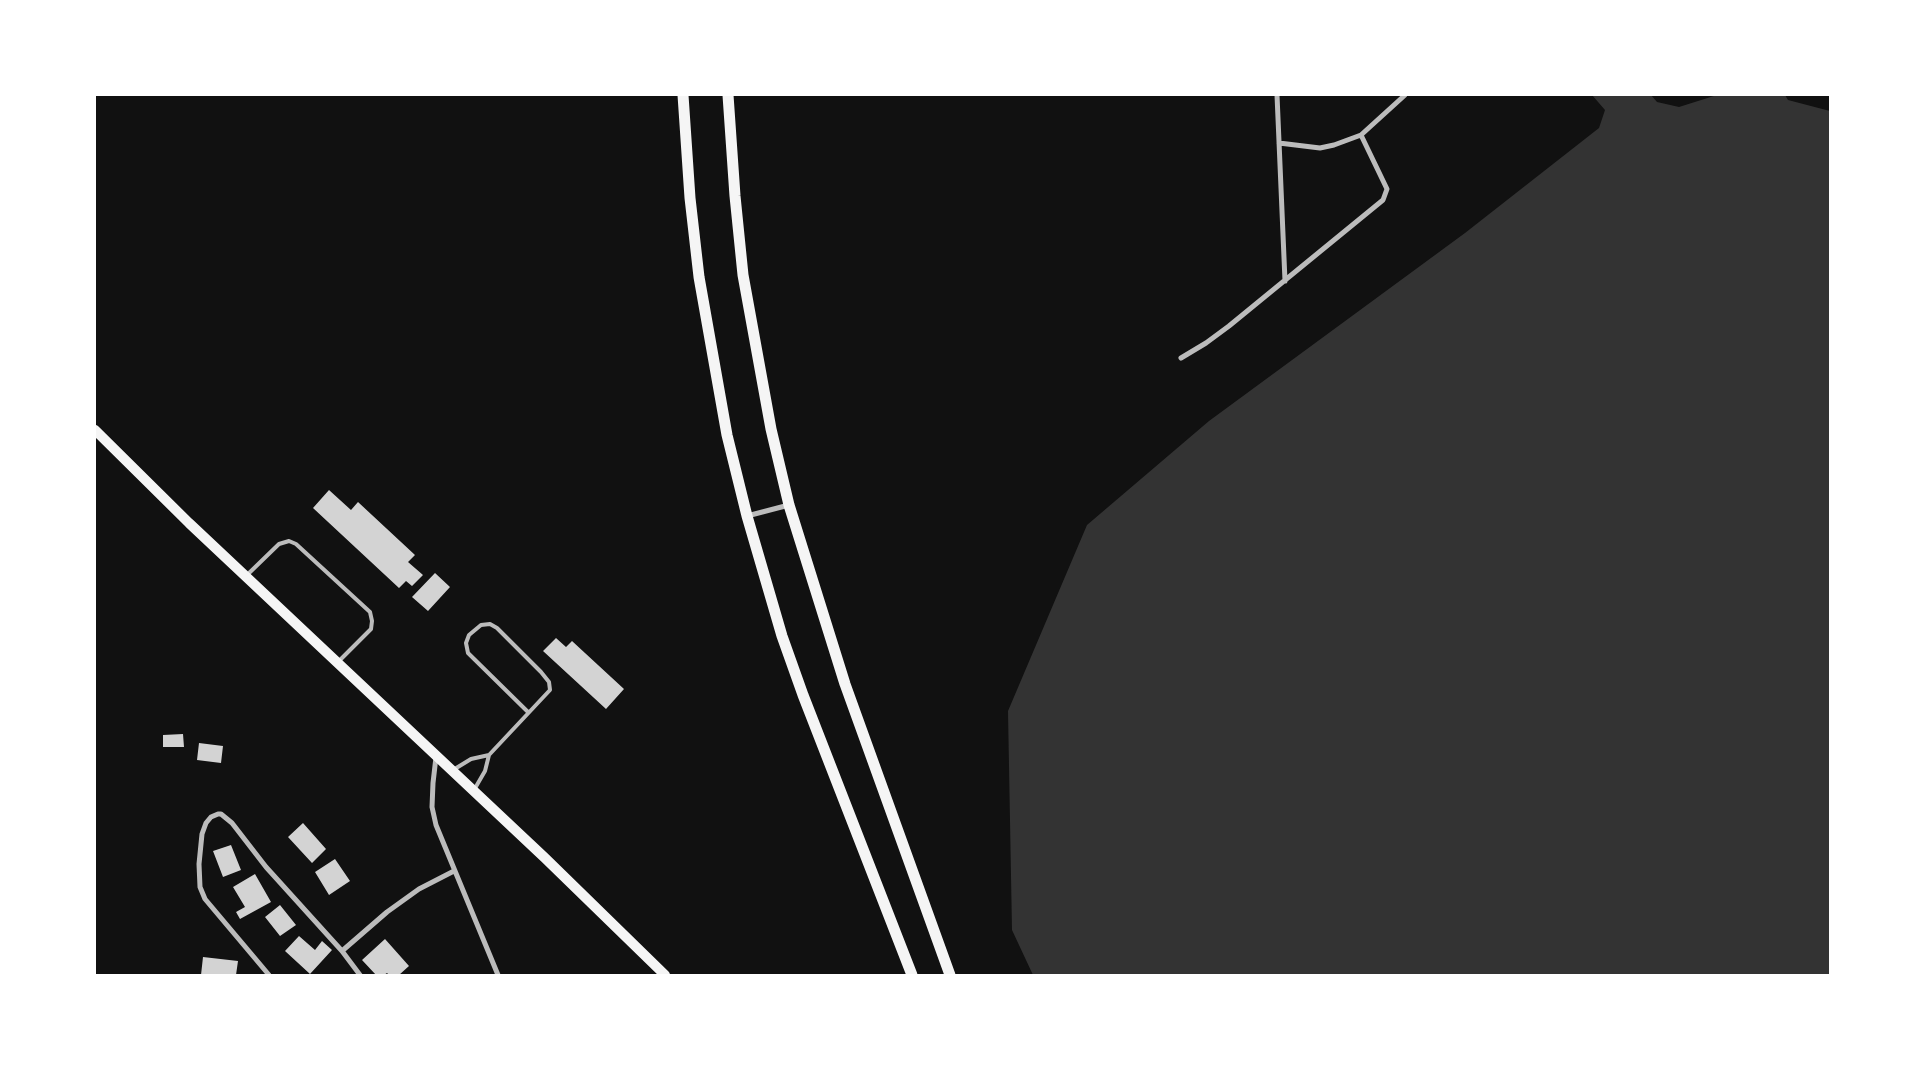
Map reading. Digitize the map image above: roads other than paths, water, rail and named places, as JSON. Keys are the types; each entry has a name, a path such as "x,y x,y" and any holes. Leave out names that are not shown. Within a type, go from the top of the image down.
{"main road":[{"path":"683,95 690,198 699,278 727,435 747,516 782,636 803,695 912,975"},
{"path":"728,95 743,275 769,419 789,505 845,684 950,975"},
{"path":"95,430 189,523 545,858 665,975"}],"street":[{"path":"1277,95 1285,281"},
{"path":"1279,143 1320,148 1361,134 1405,95"},
{"path":"1181,358 1229,326 1383,200 1387,189 1384,180 1361,134"},
{"path":"747,516 789,505"},
{"path":"437,757 432,783 432,807 436,824 498,975"},
{"path":"269,975 205,899 200,887 199,864 202,834 211,817 222,814 232,824 266,867 342,951 360,975"},
{"path":"342,951 387,912 419,889 454,871"}],"lane":[{"path":"246,576 279,544 289,541 296,544 370,612 371,629 338,662"},
{"path":"451,771 471,759 488,754 550,690 549,682 497,628 490,624 481,625 469,635 466,643 468,653 528,712"},
{"path":"473,792 485,771 488,754"}]}
